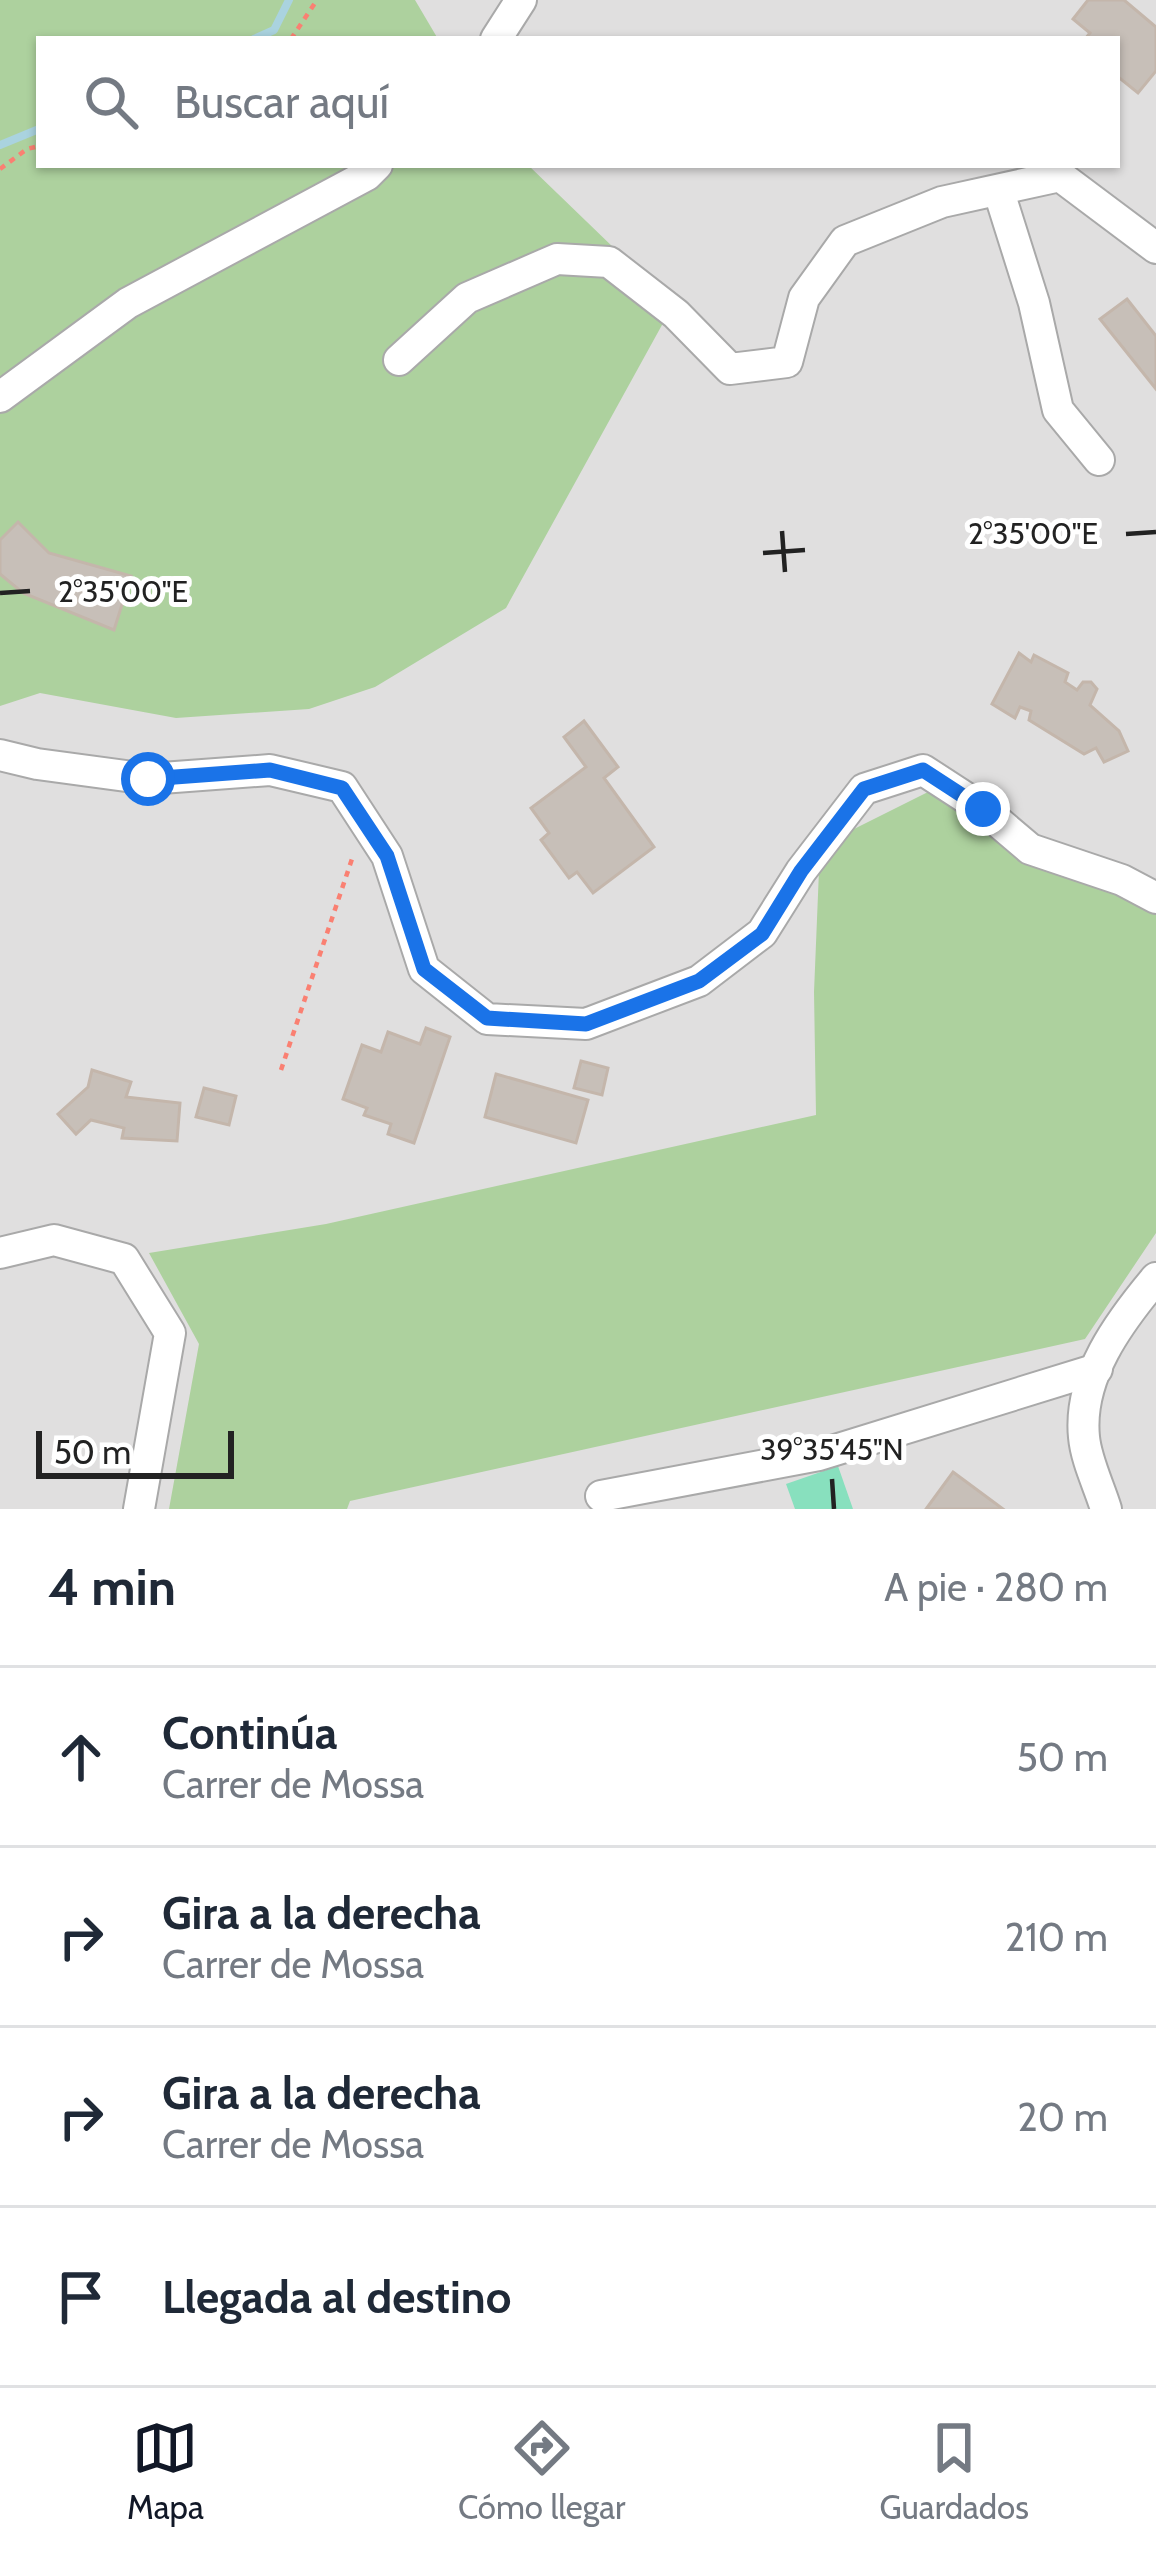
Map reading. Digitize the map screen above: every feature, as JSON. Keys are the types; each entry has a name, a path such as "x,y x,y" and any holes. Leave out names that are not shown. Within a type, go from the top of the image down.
{"street":[{"path":"498,36 521,0"},
{"path":"0,397 128,303 374,168"},
{"path":"399,360 467,298 557,260 609,262 676,314 730,369 787,362 804,298 845,241 942,202 1060,176 1156,248"},
{"path":"999,192 1034,303 1058,410 1099,460"},
{"path":"0,755 148,779 270,770 342,788 387,856 424,969 487,1018 586,1024 699,981 762,934 801,871 864,789 923,770 983,809 1030,848 1123,880 1156,898"},
{"path":"0,1253 54,1240 124,1258 170,1333 139,1509"},
{"path":"1106,1509 1084,1438 1087,1388 1124,1316 1156,1278"},
{"path":"602,1496 819,1455 1097,1369"}],"path":[{"path":"293,36 317,0"},
{"path":"0,169 36,147"},
{"path":"281,1070 365,822"}],"shaded area":[{"path":"0,0 1156,0 1156,1509 0,1509"}],"green space":[{"path":"0,0 415,0 436,36 36,36 36,168 531,168 673,305 506,608 375,687 309,709 176,718 40,693 0,706"},
{"path":"944,784 1156,897 1156,1233 1085,1339 350,1501 347,1509 169,1509 199,1344 149,1253 326,1224 816,1115 814,992 820,846"},
{"path":"838,1466 853,1509 795,1509 786,1484"}],"building":[{"path":"1088,0 1124,0 1156,27 1156,71 1138,93 1120,78 1120,36 1088,36 1090,33 1073,19"},
{"path":"1127,299 1156,336 1156,389 1100,319"},
{"path":"18,522 49,553 131,576 114,630 23,593 0,574 0,540"},
{"path":"1019,653 1031,662 1034,655 1068,673 1065,682 1077,690 1083,682 1091,682 1097,689 1090,705 1119,731 1128,751 1104,762 1096,748 1084,754 1029,720 1031,711 1020,707 1015,718 992,704"},
{"path":"584,721 618,767 604,778 654,847 593,893 577,872 569,878 541,840 549,833 531,808 586,767 564,737"},
{"path":"426,1028 450,1037 414,1143 388,1134 391,1124 364,1115 367,1108 343,1099 362,1045 381,1052 388,1032 420,1044"},
{"path":"581,1061 608,1068 602,1095 574,1088"},
{"path":"92,1070 131,1082 126,1097 180,1103 177,1141 122,1138 124,1128 91,1120 76,1134 58,1114 88,1087"},
{"path":"496,1074 588,1100 576,1143 485,1117"},
{"path":"204,1088 236,1096 229,1125 196,1117"},
{"path":"953,1472 1003,1509 926,1509"}],"waterway":[{"path":"261,36 274,30 289,0"},
{"path":"0,145 36,130"}],"route":[{"path":"148,779 270,770 342,788 387,856 424,969 487,1018 586,1024 699,981 762,934 801,871 864,789 923,770 983,809"}]}
